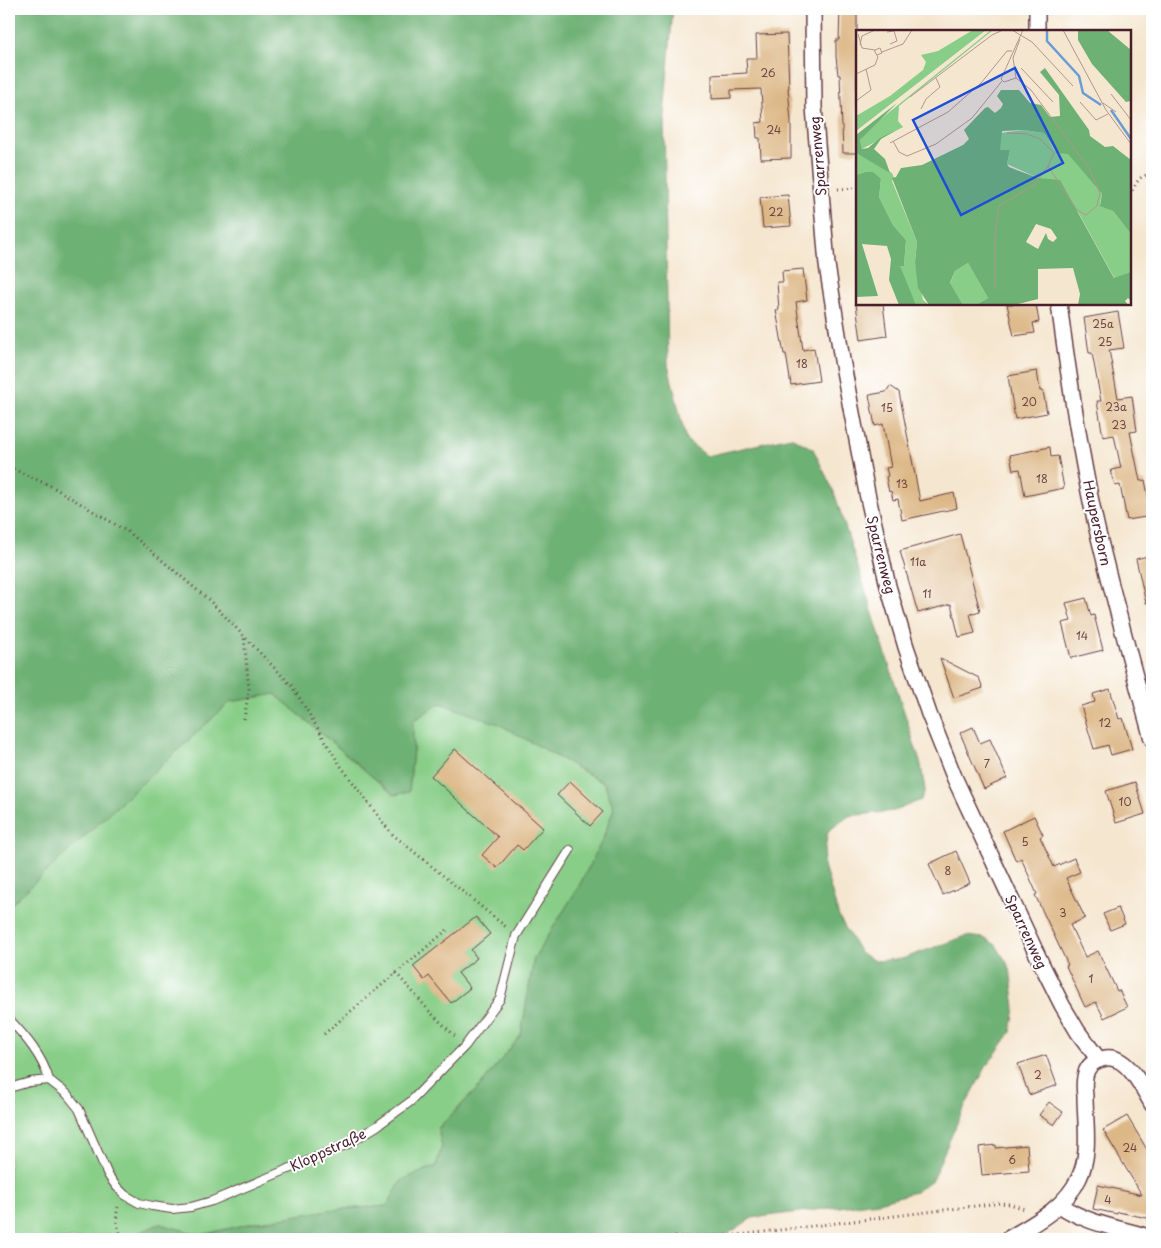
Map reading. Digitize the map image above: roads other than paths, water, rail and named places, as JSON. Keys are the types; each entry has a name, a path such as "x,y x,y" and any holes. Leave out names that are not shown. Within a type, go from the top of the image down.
{"street":[{"name":"Sparrenweg","path":"813,9 814,107 827,265 866,493 888,586 906,648 929,714 955,779 1062,1006 1099,1060"},
{"path":"1037,9 1038,30"},
{"name":"Haupersborn","path":"1059,305 1070,387 1097,527 1121,628 1152,739"},
{"path":"1008,1239 1060,1205 1071,1192 1084,1169 1086,1154 1084,1086 1087,1071 1092,1064 1099,1060 1110,1058 1121,1062 1131,1070 1152,1104"},
{"path":"1060,1205 1082,1218 1152,1238"}],"lane":[{"name":"Kloppstraße","path":"49,1080 68,1094 79,1108 108,1175 125,1195 139,1203 152,1206 172,1209 191,1207 229,1194 348,1144 410,1102 465,1046 500,999 516,936 570,850"},
{"path":"9,1020 46,1068 49,1080 30,1082 9,1088"}]}
